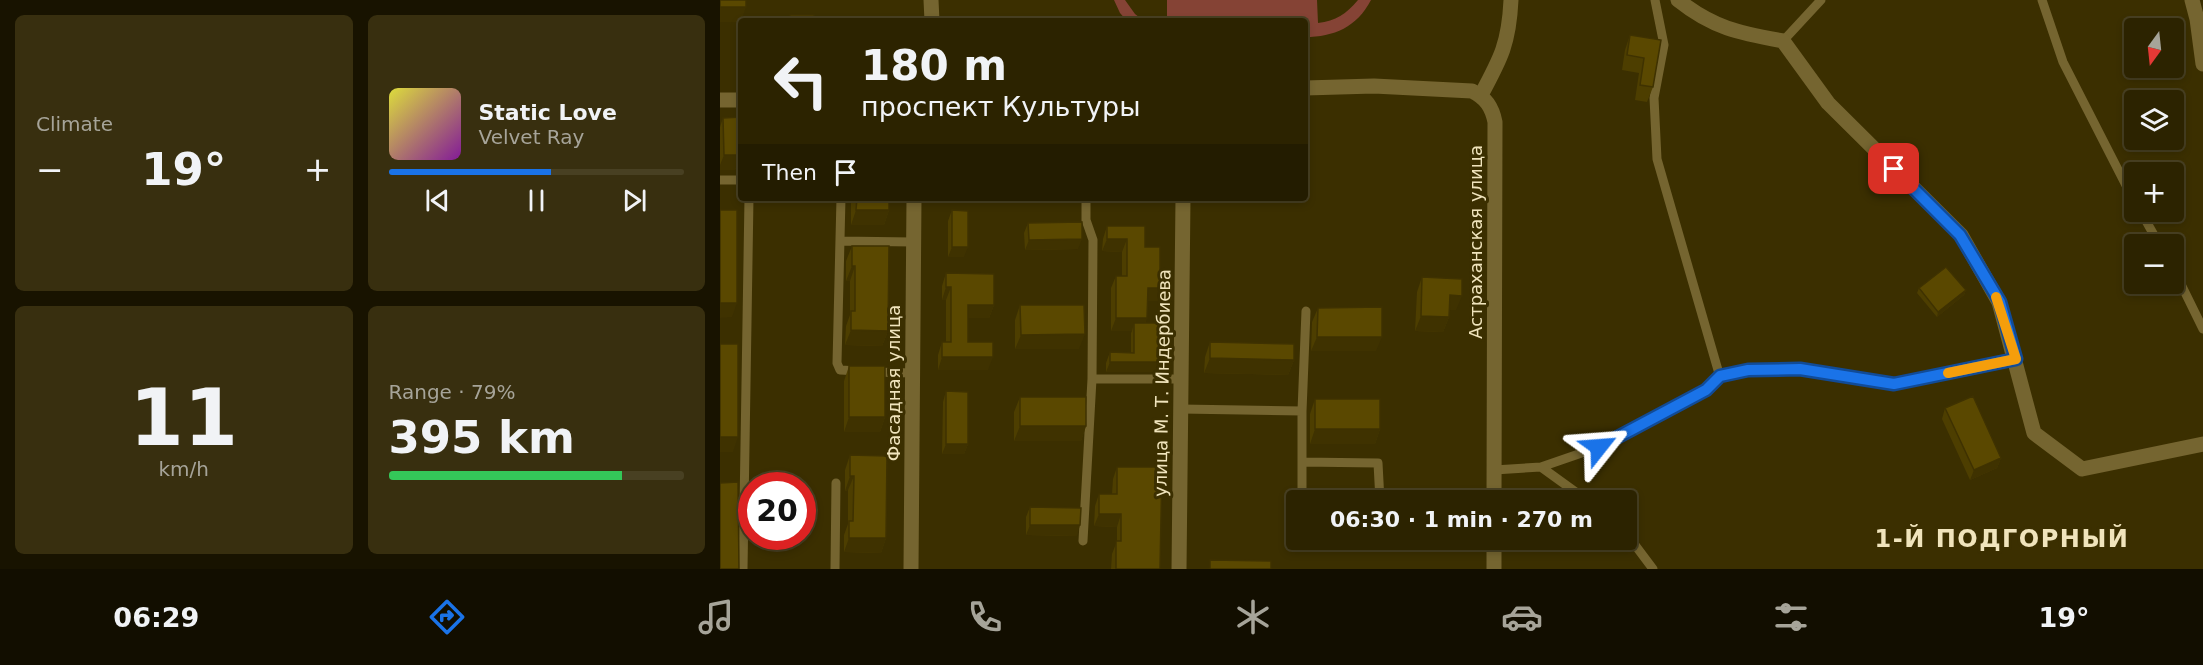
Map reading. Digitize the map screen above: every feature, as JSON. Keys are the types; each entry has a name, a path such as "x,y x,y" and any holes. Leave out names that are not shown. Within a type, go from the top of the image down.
{"street":[{"path":"931,0 932,18"},
{"path":"1308,88 1374,86 1472,91 1480,95 1502,56 1510,27 1511,0"},
{"path":"1678,0 1696,15 1735,33 1783,41 1828,104 1960,235 2000,302 2034,433 2082,469 2203,444"},
{"path":"2192,0 2203,64"},
{"name":"Астраханская улица","path":"1480,95 1493,111 1495,122 1494,490"},
{"path":"720,100 738,100"},
{"name":"Фасадная улица","path":"911,569 914,201"},
{"name":"улица М. Т. Индербиева","path":"1179,569 1184,201"},
{"path":"1494,550 1494,569"}],"lane":[{"path":"1655,0 1664,45 1654,98 1657,159 1720,376"},
{"path":"1783,41 1821,0"},
{"path":"2042,0 2063,62 2124,181"},
{"path":"720,180 738,180"},
{"path":"743,569 749,201"},
{"path":"841,201 837,367 844,371 913,373"},
{"path":"1083,541 1092,379 1093,240 1086,220 1086,201"},
{"path":"840,242 914,242"},
{"path":"2184,290 2203,328"},
{"path":"1302,490 1306,311"},
{"path":"1494,470 1540,467 1599,447 1706,390 1720,376 1748,370 1800,369 1894,384 2016,359"},
{"path":"1092,379 1181,379"},
{"path":"1181,409 1302,411"},
{"path":"1302,462 1378,463 1379,490"},
{"path":"1540,467 1572,490"},
{"path":"834,569 836,483"},
{"path":"1637,548 1653,569"}],"shaded area":[{"path":"1114,0 1125,0 1140,18 1124,18"},
{"path":"1167,0 1317,0 1318,23 1340,16 1358,0 1371,0 1352,24 1344,29 1316,37 1308,37 1308,18 1167,18"}],"building":[{"path":"720,0 746,0 746,7 720,7"},
{"path":"790,15 814,15 814,18 790,18"},
{"path":"1630,35 1661,40 1653,87 1640,85 1644,58 1627,55"},
{"path":"738,117 738,155 724,155 723,118"},
{"path":"857,201 889,201 889,210 856,210"},
{"path":"720,210 737,210 737,303 720,303"},
{"path":"952,210 968,211 968,247 952,247"},
{"path":"1082,222 1082,239 1029,240 1028,223"},
{"path":"1107,226 1145,226 1145,247 1160,247 1160,276 1165,276 1165,288 1148,288 1147,318 1116,318 1116,276 1127,276 1127,239 1107,239"},
{"path":"852,246 889,246 888,331 851,330 851,311 855,311 855,266 852,266"},
{"path":"1946,267 1966,290 1938,312 1919,288"},
{"path":"946,273 994,274 994,305 968,305 968,342 993,342 993,357 942,357 942,342 951,342 951,287 946,287"},
{"path":"1422,277 1462,279 1462,296 1450,295 1449,317 1421,316"},
{"path":"1020,305 1084,305 1085,334 1021,335"},
{"path":"1382,307 1382,337 1317,337 1318,308"},
{"path":"1134,323 1160,323 1160,353 1164,353 1164,362 1110,362 1110,352 1134,353"},
{"path":"1210,342 1294,344 1294,360 1210,358"},
{"path":"720,344 738,344 738,437 720,437"},
{"path":"849,366 885,366 885,417 849,417"},
{"path":"946,391 968,392 968,444 946,444"},
{"path":"1973,396 2001,458 1974,470 1945,408"},
{"path":"1020,397 1086,397 1086,426 1020,426"},
{"path":"1315,399 1380,399 1380,429 1315,429"},
{"path":"850,455 887,456 886,538 849,538 849,521 853,521 854,476 850,476"},
{"path":"1117,467 1162,467 1160,569 1116,569 1116,541 1121,541 1121,514 1099,514 1099,494 1117,494"},
{"path":"738,482 739,569 720,569 720,483"},
{"path":"1030,507 1081,508 1080,525 1030,525"},
{"path":"1210,560 1271,561 1271,569 1210,569"}],"slow traffic":[{"path":"1948,373 2016,359 2000,302 1996,297"}],"district":[{"name":"1-Й ПОДГОРНЫЙ","path":"2002,539"}],"route":[{"path":"1599,447 1706,390 1720,376 1748,370 1800,369 1894,384 2016,359 2000,302 1960,235 1894,169"}]}
